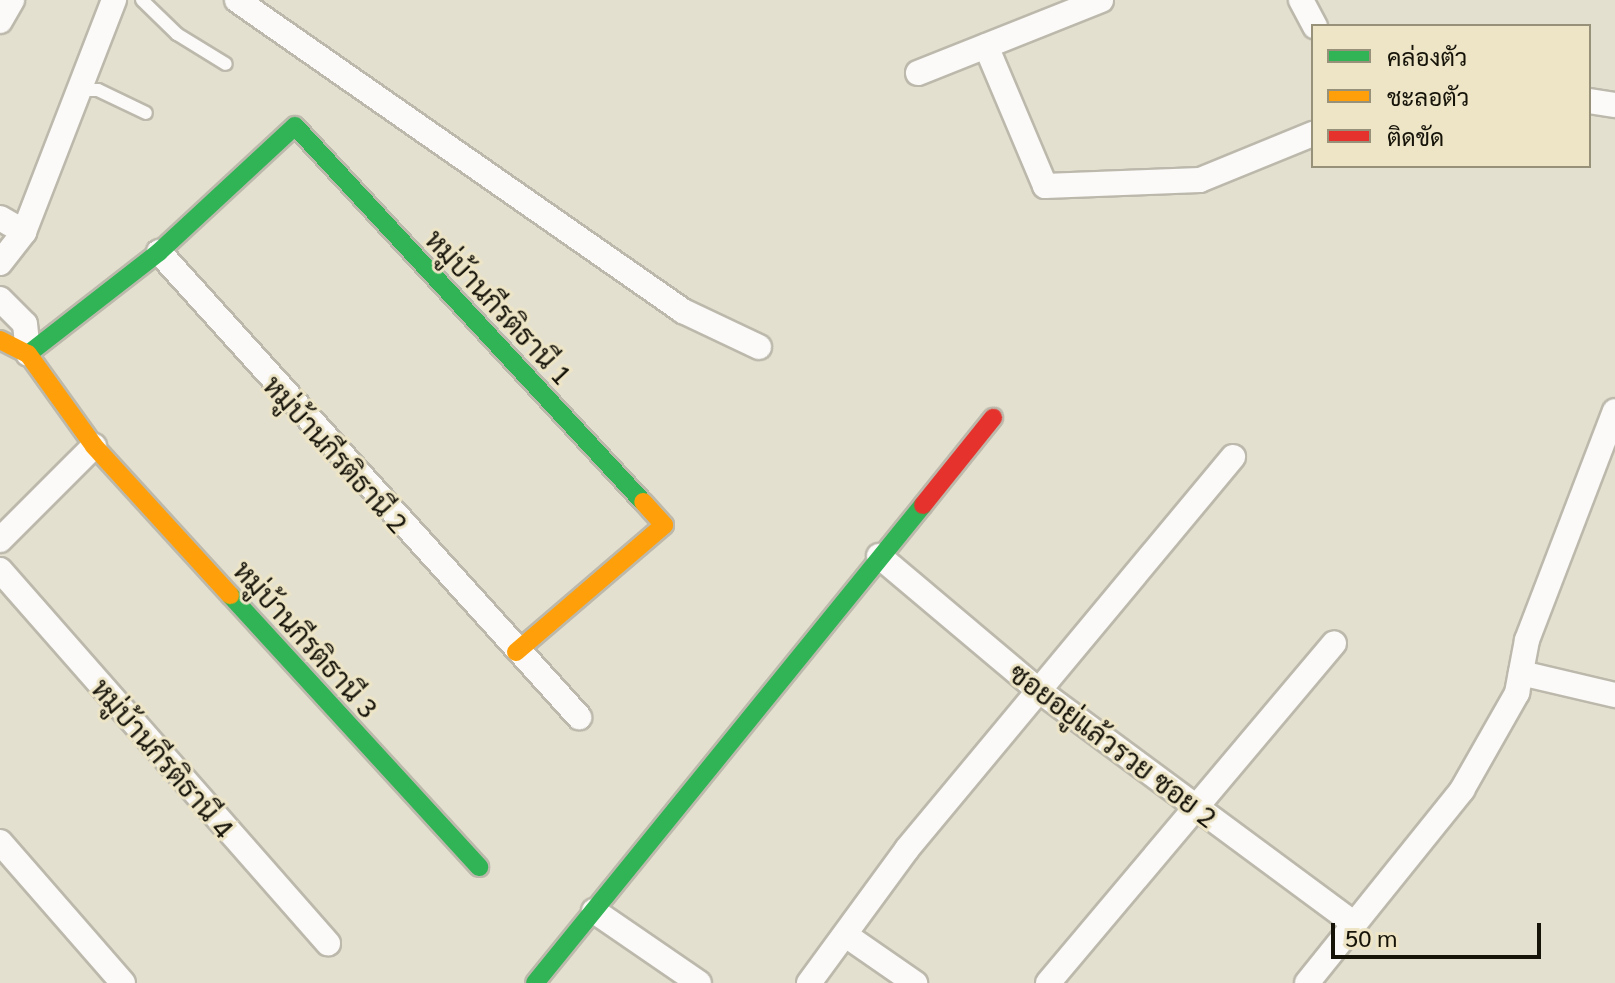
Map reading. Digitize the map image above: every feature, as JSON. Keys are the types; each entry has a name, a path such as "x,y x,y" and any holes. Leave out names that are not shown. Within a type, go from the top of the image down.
{"street":[{"path":"0,21 12,0"},
{"path":"0,263 24,232 114,0"},
{"path":"237,0 683,311 759,347"},
{"path":"918,73 1101,0"},
{"path":"1301,0 1314,24"},
{"path":"986,46 1045,186 1200,180 1311,135"},
{"path":"1591,101 1615,105"},
{"name":"หมู่บ้านกีรติธานี 1","path":"159,252 295,126 664,525 516,652"},
{"path":"0,218 24,232"},
{"path":"28,354 159,252"},
{"name":"หมู่บ้านกีรติธานี 2","path":"159,252 516,652 579,717"},
{"path":"0,299 25,324 28,354"},
{"path":"0,340 28,354"},
{"name":"หมู่บ้านกีรติธานี 3","path":"28,354 94,446 479,867"},
{"path":"1307,983 1462,790 1517,693 1521,673 1615,411"},
{"path":"535,983 993,418"},
{"path":"0,540 94,446"},
{"path":"809,983 1037,689 1233,457"},
{"name":"ซอยอยู่แล้วรวย ซอย 2","path":"879,556 1037,689 1355,924"},
{"name":"หมู่บ้านกีรติธานี 4","path":"0,570 328,943"},
{"path":"1048,983 1334,643"},
{"path":"1521,673 1615,695"},
{"path":"0,842 123,983"},
{"path":"594,911 699,983"},
{"path":"847,936 915,983"}],"lane":[{"path":"142,0 177,34 226,64"},
{"path":"79,90 98,90 146,113"}],"traffic: fast":[{"path":"28,354 159,252 295,126 643,502"},
{"path":"535,983 923,505"},
{"path":"230,595 479,867"}],"traffic: slow":[{"path":"0,340 28,354 94,446 230,595"},
{"path":"516,652 664,525 643,502"}],"traffic: jam":[{"path":"923,505 993,418"}]}
